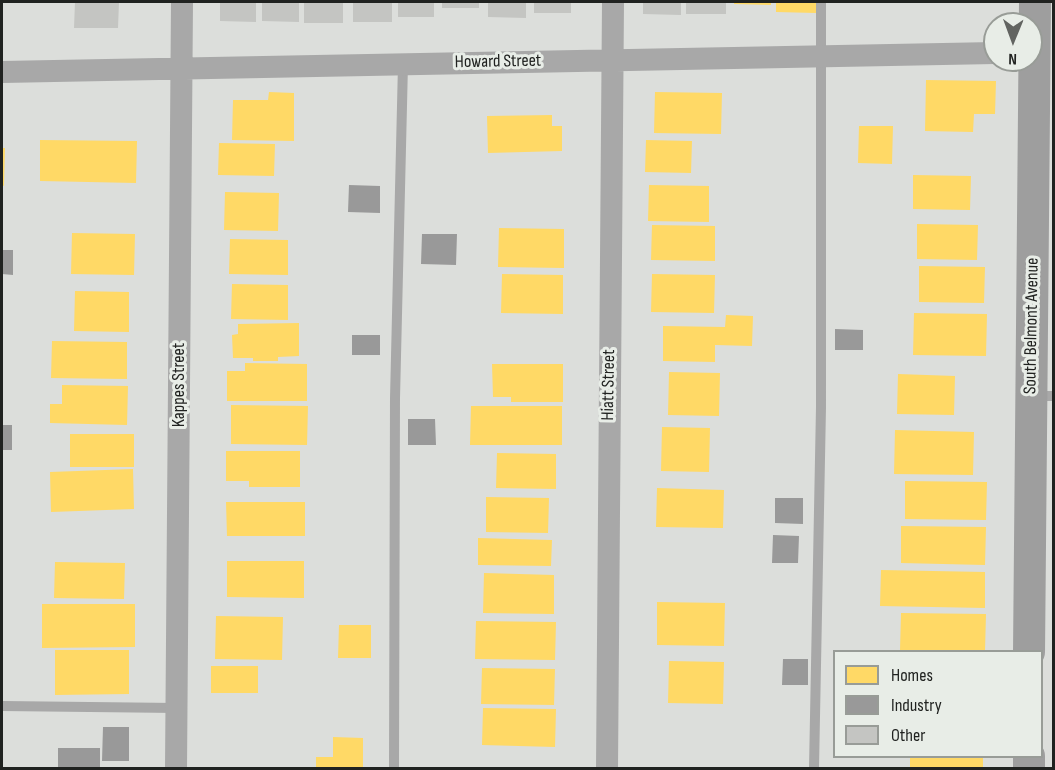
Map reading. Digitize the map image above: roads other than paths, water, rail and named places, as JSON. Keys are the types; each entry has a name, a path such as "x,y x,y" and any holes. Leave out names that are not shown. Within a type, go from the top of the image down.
{"main road":[{"name":"South Belmont Avenue","path":"1029,650 1043,396 1034,72"}],"street":[{"name":"Kappes Street","path":"176,768 182,2"},
{"name":"Hiatt Street","path":"607,768 613,2"},
{"name":"Howard Street","path":"2,72 983,53"}],"lane":[{"path":"814,768 821,407 821,2"},
{"path":"394,768 395,398 403,64"},
{"path":"2,706 177,708"}]}
